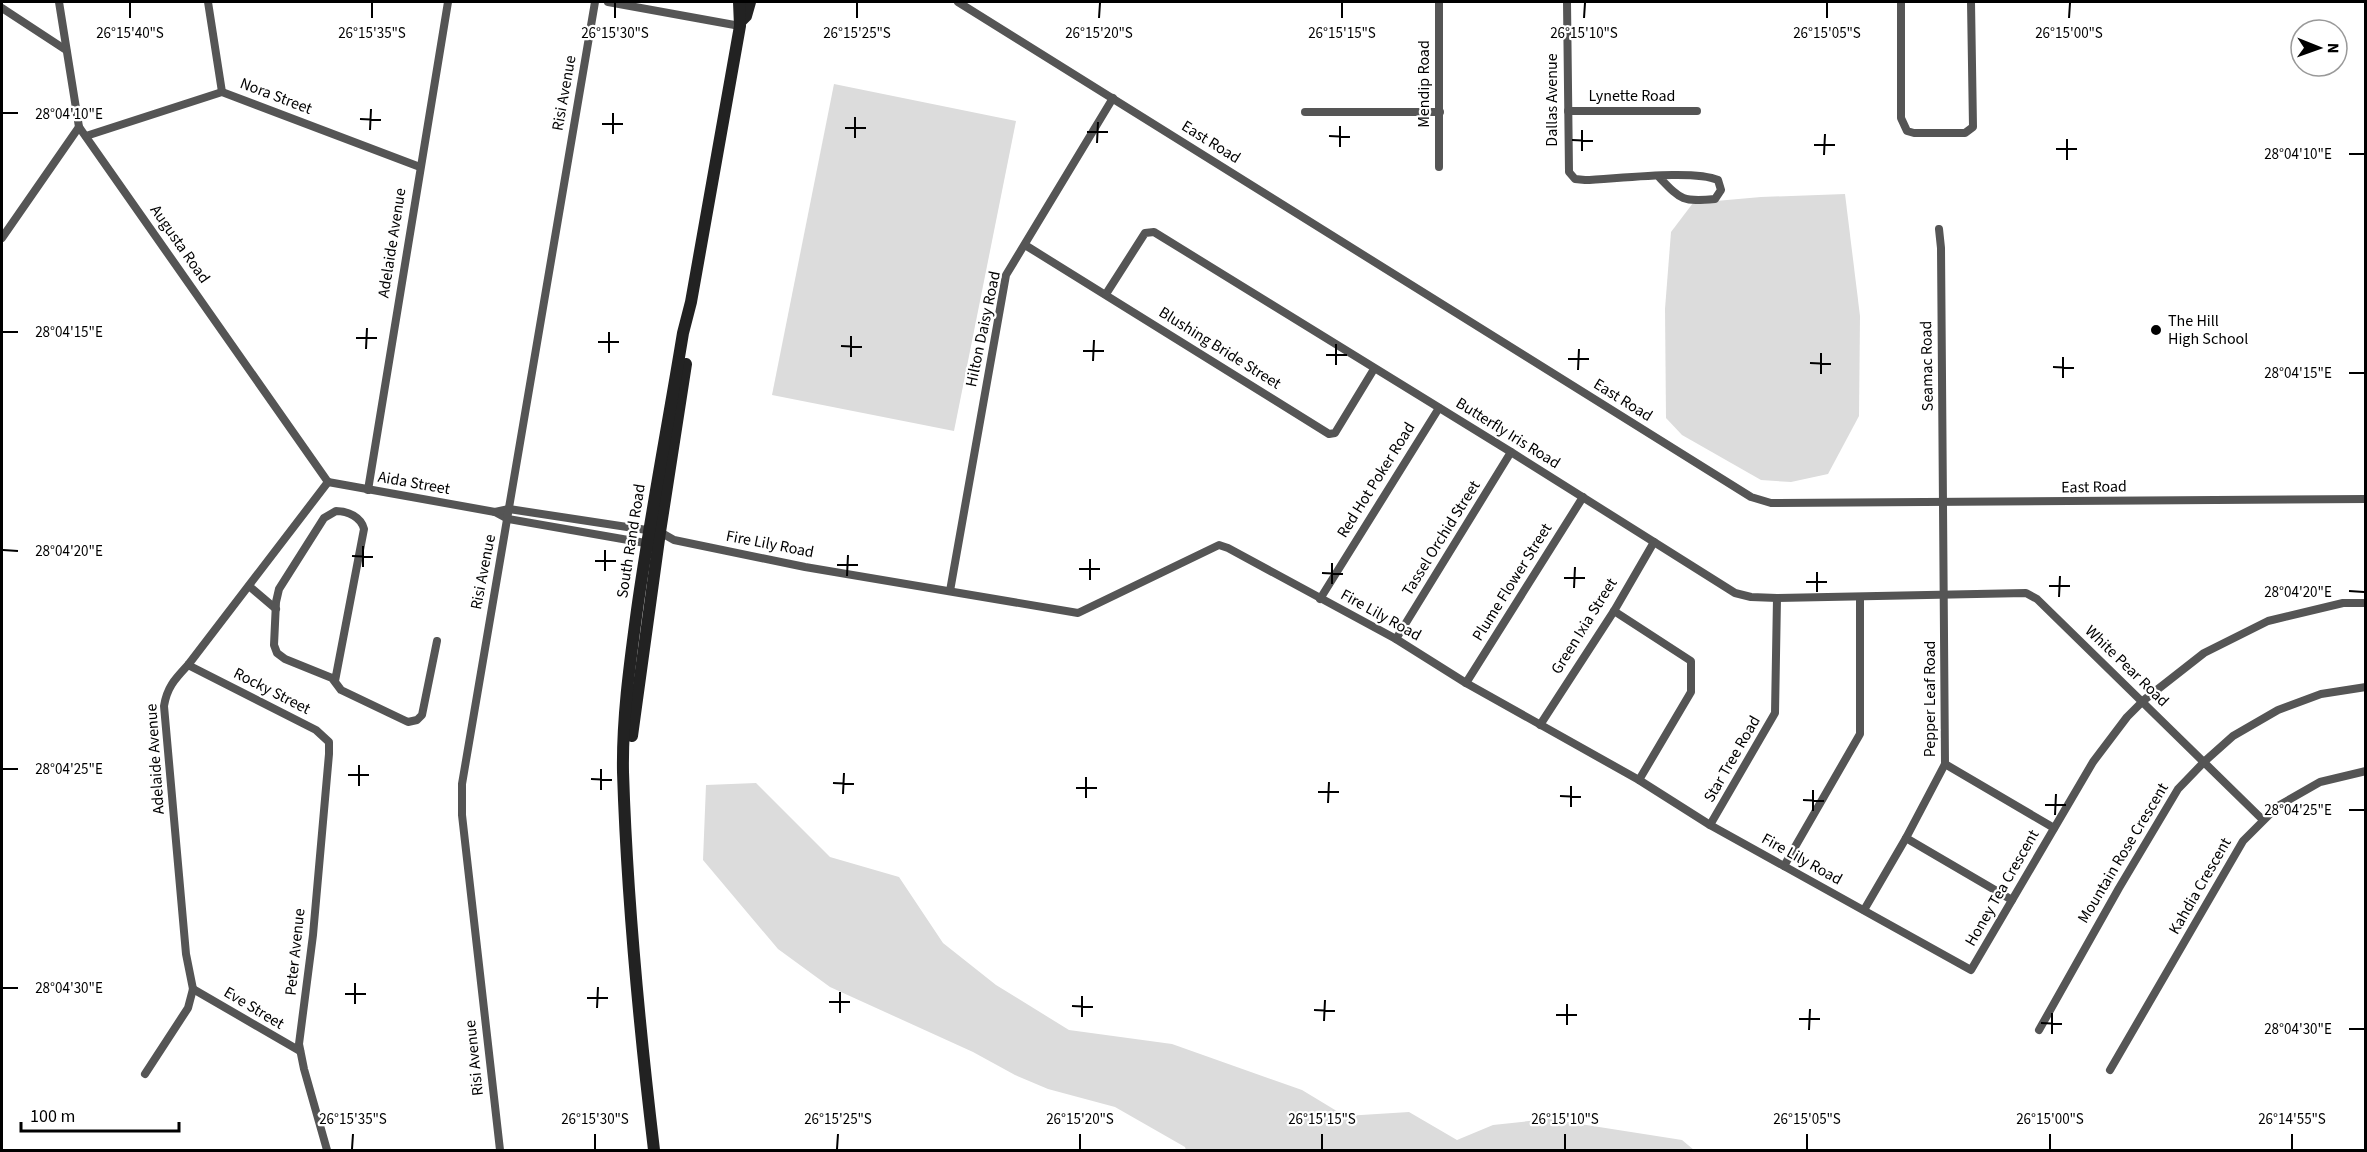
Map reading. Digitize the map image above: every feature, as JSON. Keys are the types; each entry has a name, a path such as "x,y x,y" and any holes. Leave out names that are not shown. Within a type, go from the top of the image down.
{"main road":[{"name":"South Rand Road","path":"654,1150 639,1024 629,905 625,788 653,537 682,394 691,302 740,24 739,2"},
{"name":"South Rand Road","path":"740,24 746,16 750,2"}],"street":[{"name":"Augusta Road","path":"58,2 79,127 328,482"},
{"path":"208,2 222,92"},
{"name":"Adelaide Avenue","path":"368,490 448,2"},
{"name":"Risi Avenue","path":"500,1150 461,802 463,770 508,519 531,370 595,2"},
{"path":"608,2 740,24"},
{"name":"East Road","path":"958,2 1751,497 1771,503 1943,504 2366,499"},
{"name":"Mendip Road","path":"1439,2 1439,167"},
{"name":"Dallas Avenue","path":"1567,2 1567,162 1569,172 1575,179 1585,180 1659,177"},
{"path":"1901,2 1902,118 1907,131 1914,134 1965,133 1973,127 1971,2"},
{"path":"2,8 66,50"},
{"name":"Nora Street","path":"86,136 222,92 420,167"},
{"name":"Hilton Daisy Road","path":"950,591 1006,275 1113,98"},
{"name":"Lynette Road","path":"1568,111 1697,111"},
{"path":"1305,112 1440,112"},
{"path":"2,238 79,127"},
{"path":"1707,175 1718,180 1721,190 1715,199 1695,201 1679,198 1659,177 1707,175"},
{"name":"Seamac Road","path":"1939,229 1943,504"},
{"name":"Butterfly Iris Road","path":"1106,294 1136,243 1145,233 1154,232 1735,593 1751,597 1777,598 1945,595"},
{"name":"Blushing Bride Street","path":"1025,245 1329,434 1335,432 1374,369"},
{"name":"Red Hot Poker Road","path":"1320,599 1439,408"},
{"name":"Tassel Orchid Street","path":"1396,639 1511,452"},
{"name":"Adelaide Avenue","path":"193,989 185,943 164,706 170,683 188,665 328,482"},
{"name":"Aida Street","path":"328,482 495,512 508,519 653,537"},
{"name":"Plume Flower Street","path":"1466,683 1583,497"},
{"name":"Pepper Leaf Road","path":"1864,910 1945,764 1943,504"},
{"name":"Aida Street","path":"495,512 509,509 653,537"},
{"path":"335,681 364,529 360,520 338,510 329,513 279,590 274,645 277,653 285,659 335,681 341,690 408,723 422,715 436,641"},
{"name":"Fire Lily Road","path":"653,537 805,567 1078,613 1219,545 1396,639 1466,683 1639,780 1710,825 1971,970"},
{"name":"Green Ixia Street","path":"1540,725 1614,611 1654,542"},
{"path":"249,586 276,609"},
{"name":"White Pear Road","path":"1945,595 2026,593 2037,599 2263,820"},
{"path":"1784,866 1860,734 1860,597"},
{"name":"Star Tree Road","path":"1710,825 1775,713 1777,598"},
{"name":"Honey Tea Crescent","path":"1971,970 2093,762 2142,701 2204,653 2268,621 2343,603 2366,603"},
{"path":"1614,611 1690,661 1692,667 1691,692 1639,780"},
{"name":"Rocky Street","path":"188,665 320,733 329,742 329,754"},
{"name":"Mountain Rose Crescent","path":"2039,1030 2178,789 2233,736 2278,710 2321,694 2366,687"},
{"name":"Peter Avenue","path":"327,1150 300,1051 329,754"},
{"path":"1945,764 2054,828"},
{"name":"Kahdia Crescent","path":"2110,1070 2243,841 2278,806 2320,782 2366,771"},
{"path":"1906,838 2012,900"},
{"path":"145,1074 188,1008 193,989"},
{"name":"Eve Street","path":"193,989 300,1051"}],"shaded area":[{"path":"834,84 1016,121 954,431 772,395"},
{"path":"1845,194 1860,316 1859,416 1828,474 1791,482 1761,480 1682,435 1666,418 1665,309 1671,232 1693,203 1761,197"},
{"path":"756,783 830,857 899,877 943,943 996,985 1069,1030 1172,1044 1302,1090 1345,1116 1409,1112 1457,1140 1493,1125 1548,1119 1682,1140 1694,1150 1186,1150 1185,1147 1115,1107 1048,1089 830,987 778,949 703,860 706,785"}],"place":[{"name":"The Hill High School","path":"2156,330"}]}
